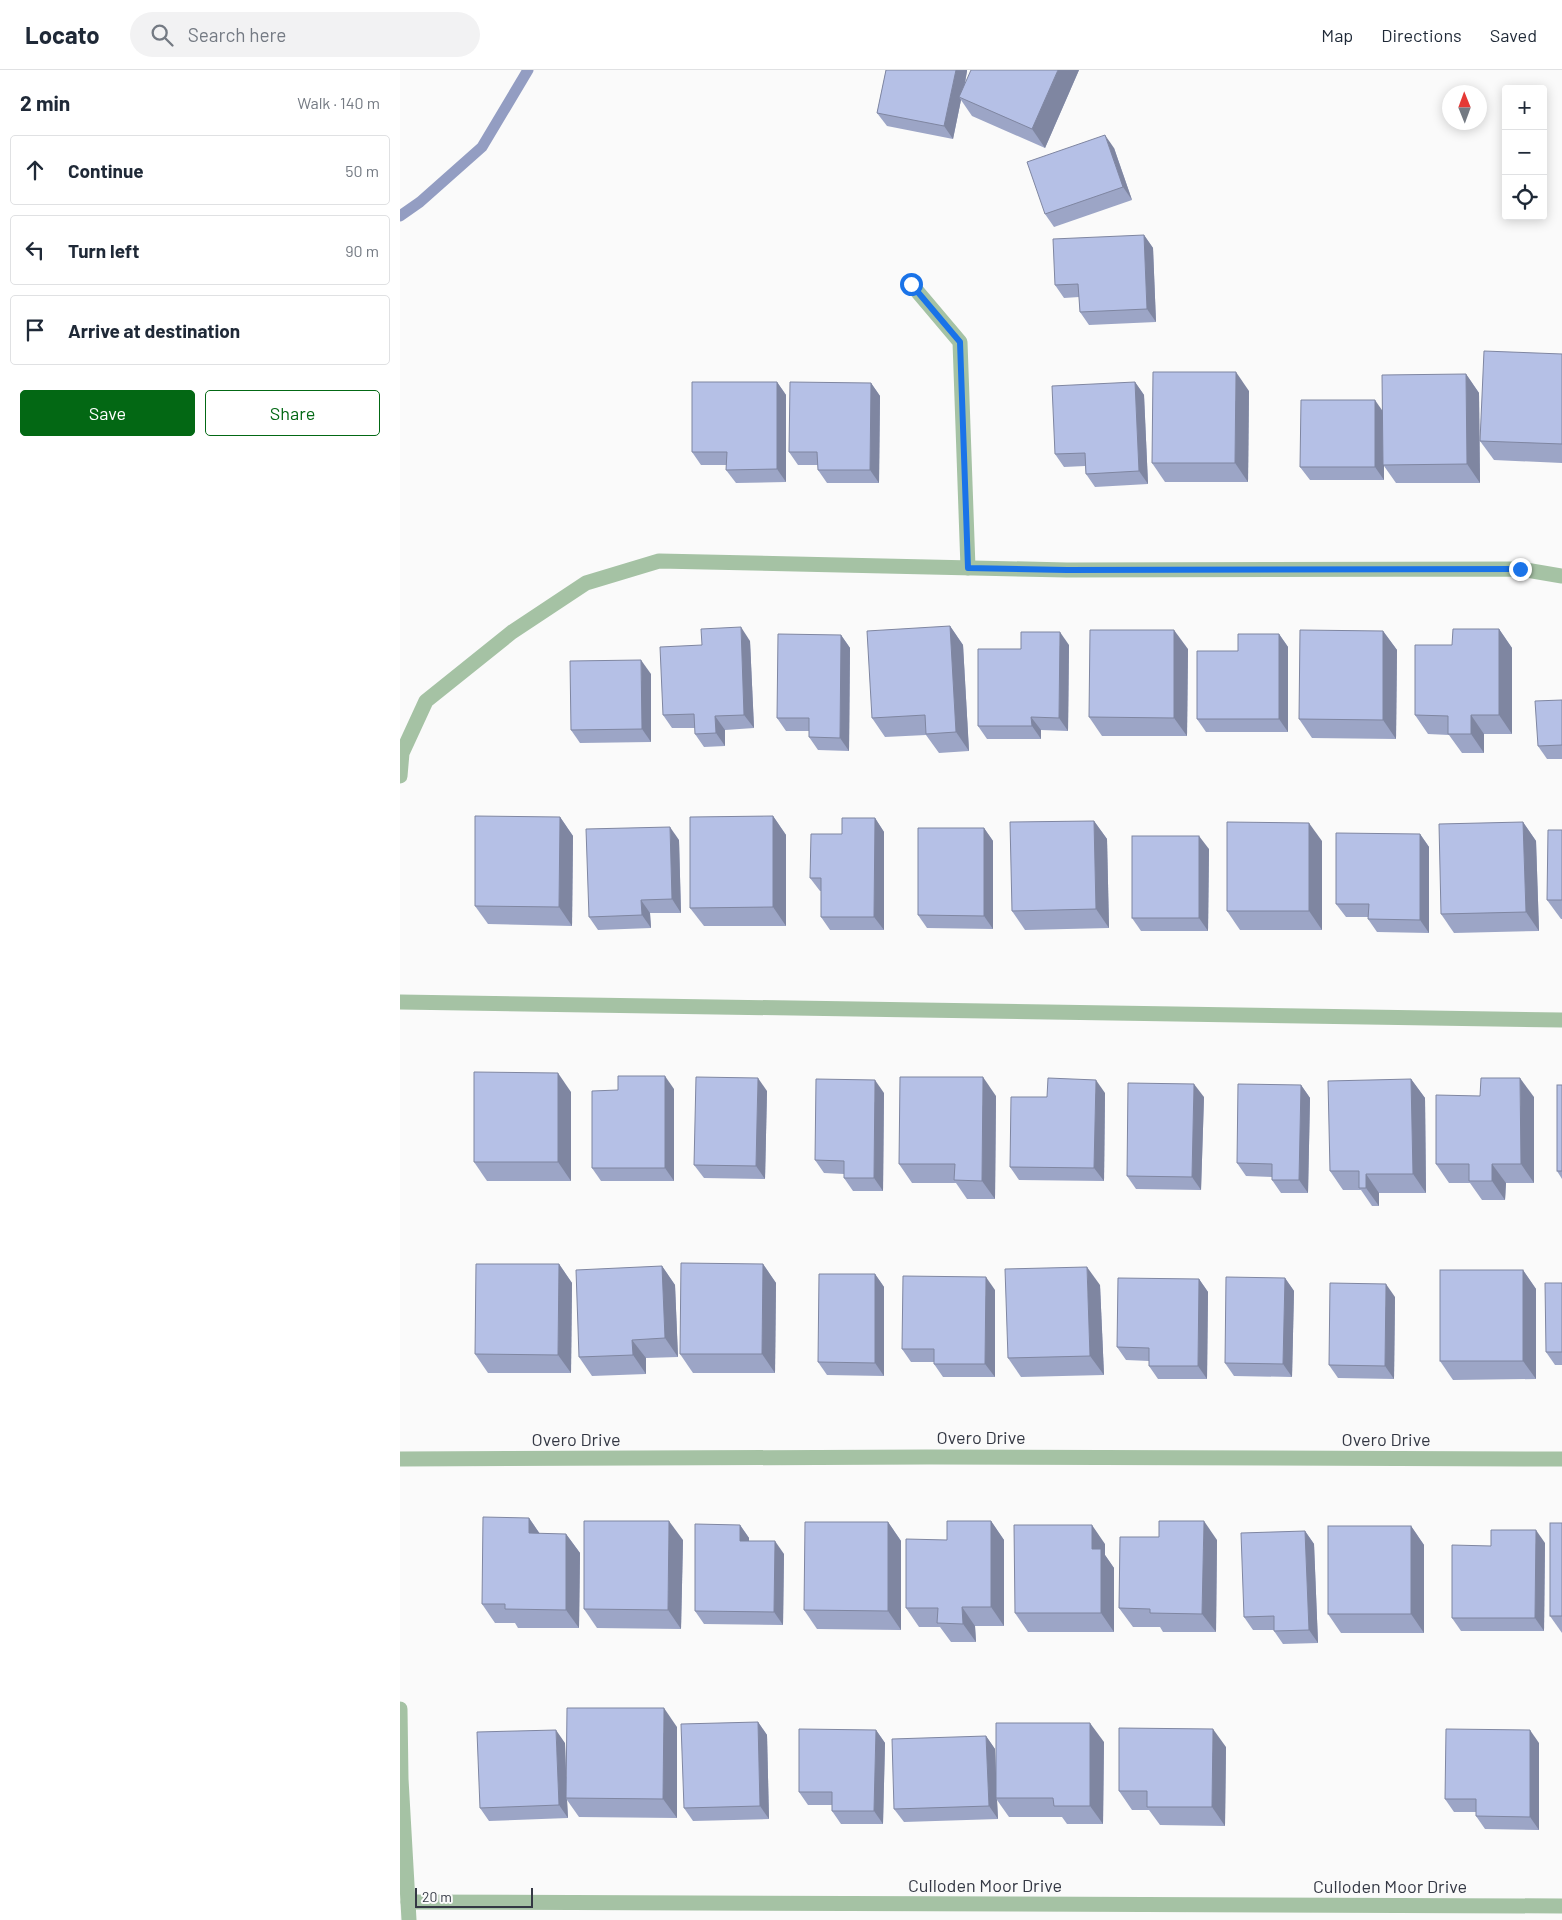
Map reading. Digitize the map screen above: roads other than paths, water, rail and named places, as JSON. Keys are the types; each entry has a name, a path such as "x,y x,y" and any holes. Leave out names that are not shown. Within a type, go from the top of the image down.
{"street":[{"path":"911,284 960,342 968,568"},
{"path":"400,776 402,753 426,701 512,632 586,583 659,561 1067,570 1520,569 1562,576"},
{"path":"400,1002 1562,1020"},
{"name":"Overo Drive","path":"400,1459 929,1457 1562,1459"},
{"path":"400,1710 401,1779 409,1920"},
{"name":"Culloden Moor Drive","path":"408,1902 1562,1906"}],"waterway":[{"path":"400,216 420,202 482,147 528,70"}]}
